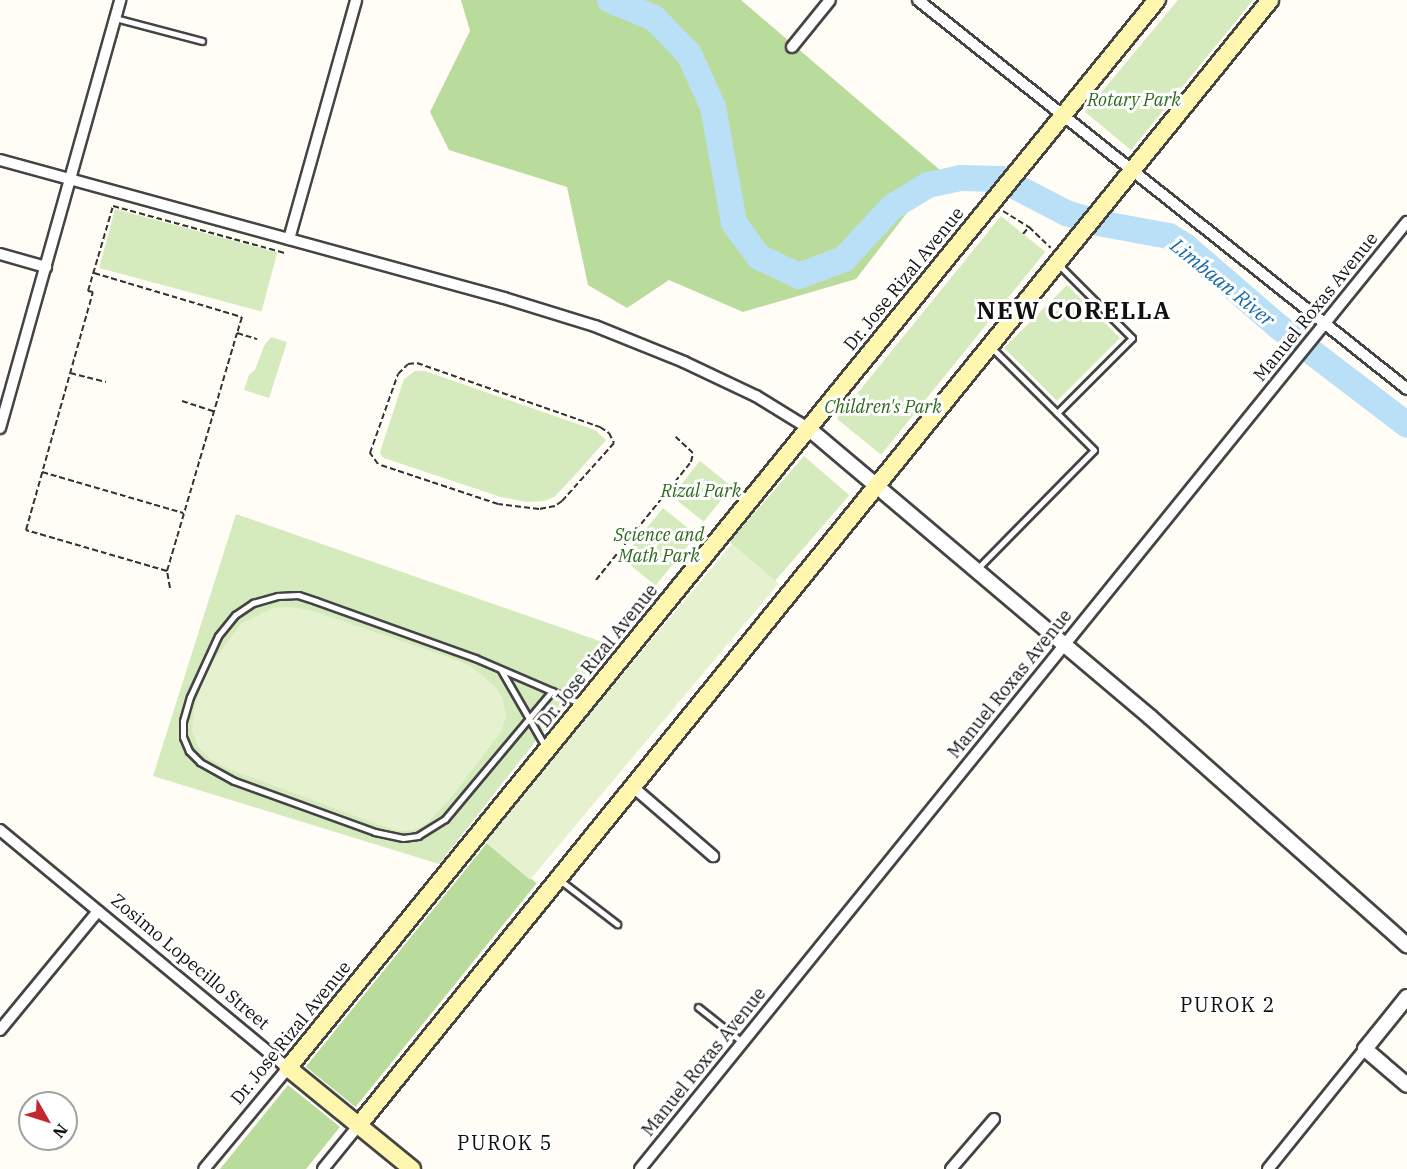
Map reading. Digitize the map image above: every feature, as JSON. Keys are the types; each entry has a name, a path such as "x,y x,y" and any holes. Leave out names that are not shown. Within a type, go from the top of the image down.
{"main road":[{"name":"Dr. Jose Rizal Avenue","path":"288,1068 1157,0"},
{"path":"358,1126 1270,0"},
{"name":"Zosimo Lopecillo Street","path":"288,1068 412,1169"}],"street":[{"path":"0,428 120,0"},
{"path":"289,239 356,0"},
{"path":"792,47 830,0"},
{"path":"918,0 1131,172 1407,389"},
{"path":"0,160 504,298 595,326 675,358 756,396 808,428 877,486 1150,717 1407,945"},
{"name":"Manuel Roxas Avenue","path":"640,1169 1407,222"},
{"path":"0,254 46,267"},
{"path":"633,787 713,856"},
{"name":"Zosimo Lopecillo Street","path":"0,830 288,1068"},
{"path":"0,1030 98,911"},
{"path":"1268,1169 1407,997"},
{"path":"1365,1049 1407,1085"},
{"name":"Dr. Jose Rizal Avenue","path":"204,1169 288,1068"},
{"path":"951,1169 994,1119"},
{"path":"323,1169 358,1126"}],"lane":[{"path":"115,18 202,41"},
{"path":"1057,413 1132,338 1059,261"},
{"path":"976,570 1094,450 990,346"},
{"path":"552,691 445,819 418,836 403,838 375,832 234,781 200,762 189,751 183,737 183,721 190,697 218,636 235,615 254,603 278,596 298,595 316,601 501,669 584,704"},
{"path":"501,669 547,749"},
{"path":"558,879 617,924"},
{"path":"698,1007 742,1042"}],"path":[{"path":"992,201 1029,227 1059,261"},
{"path":"166,571 26,530 93,292 88,291 113,206 285,253"},
{"path":"1023,234 1029,227"},
{"path":"94,273 242,316 166,571 170,588"},
{"path":"237,333 257,339"},
{"path":"417,363 600,427 614,438 611,448 562,501 555,506 539,509 498,504 378,464 370,453 398,374 408,364 417,363"},
{"path":"70,373 106,382"},
{"path":"182,401 214,411"},
{"path":"597,580 691,462 693,453 674,435"},
{"path":"42,472 183,513"}],"green space":[{"path":"461,0 741,0 940,170 856,279 743,312 669,280 627,308 588,285 567,187 449,150 430,112 470,31"},
{"name":"Rotary Park","path":"1178,0 1253,0 1131,150 1085,112"},
{"path":"115,209 277,252 261,311 99,268"},
{"name":"Children's Park","path":"1001,216 1045,252 881,455 837,419"},
{"path":"1067,285 1120,338 1057,401 1004,348"},
{"path":"271,337 287,342 269,398 244,390 249,375 255,370 264,346"},
{"path":"415,371 425,371 595,430 606,440 554,497 544,501 527,502 501,497 384,458 380,454 381,449 404,379"},
{"path":"804,456 849,495 774,581 729,542"},
{"name":"Rizal Park","path":"700,461 732,487 704,522 672,496"},
{"name":"Science and Math Park","path":"663,508 696,535 656,586 622,559"},
{"path":"236,514 611,645 439,864 153,776"},
{"path":"732,544 779,583 530,880 483,840"},
{"path":"289,607 310,610 451,658 470,666 495,686 503,699 506,716 501,732 451,798 426,824 414,830 400,831 382,826 229,769 210,759 198,747 192,730 194,710 202,683 212,663 242,623 273,608"},
{"path":"487,843 537,883 355,1107 306,1067"},
{"path":"288,1085 340,1127 306,1169 220,1169"}],"waterway":[{"name":"Limbaan River","path":"610,0 654,18 689,54 713,107 734,223 759,257 799,276 844,259 892,207 928,185 960,178 1001,179 1066,213 1098,223 1169,236 1185,246 1279,327 1407,425"}],"district":[{"name":"NEW CORELLA","path":"1074,311"},
{"name":"PUROK 2","path":"1228,1004"},
{"name":"PUROK 5","path":"505,1142"}]}
